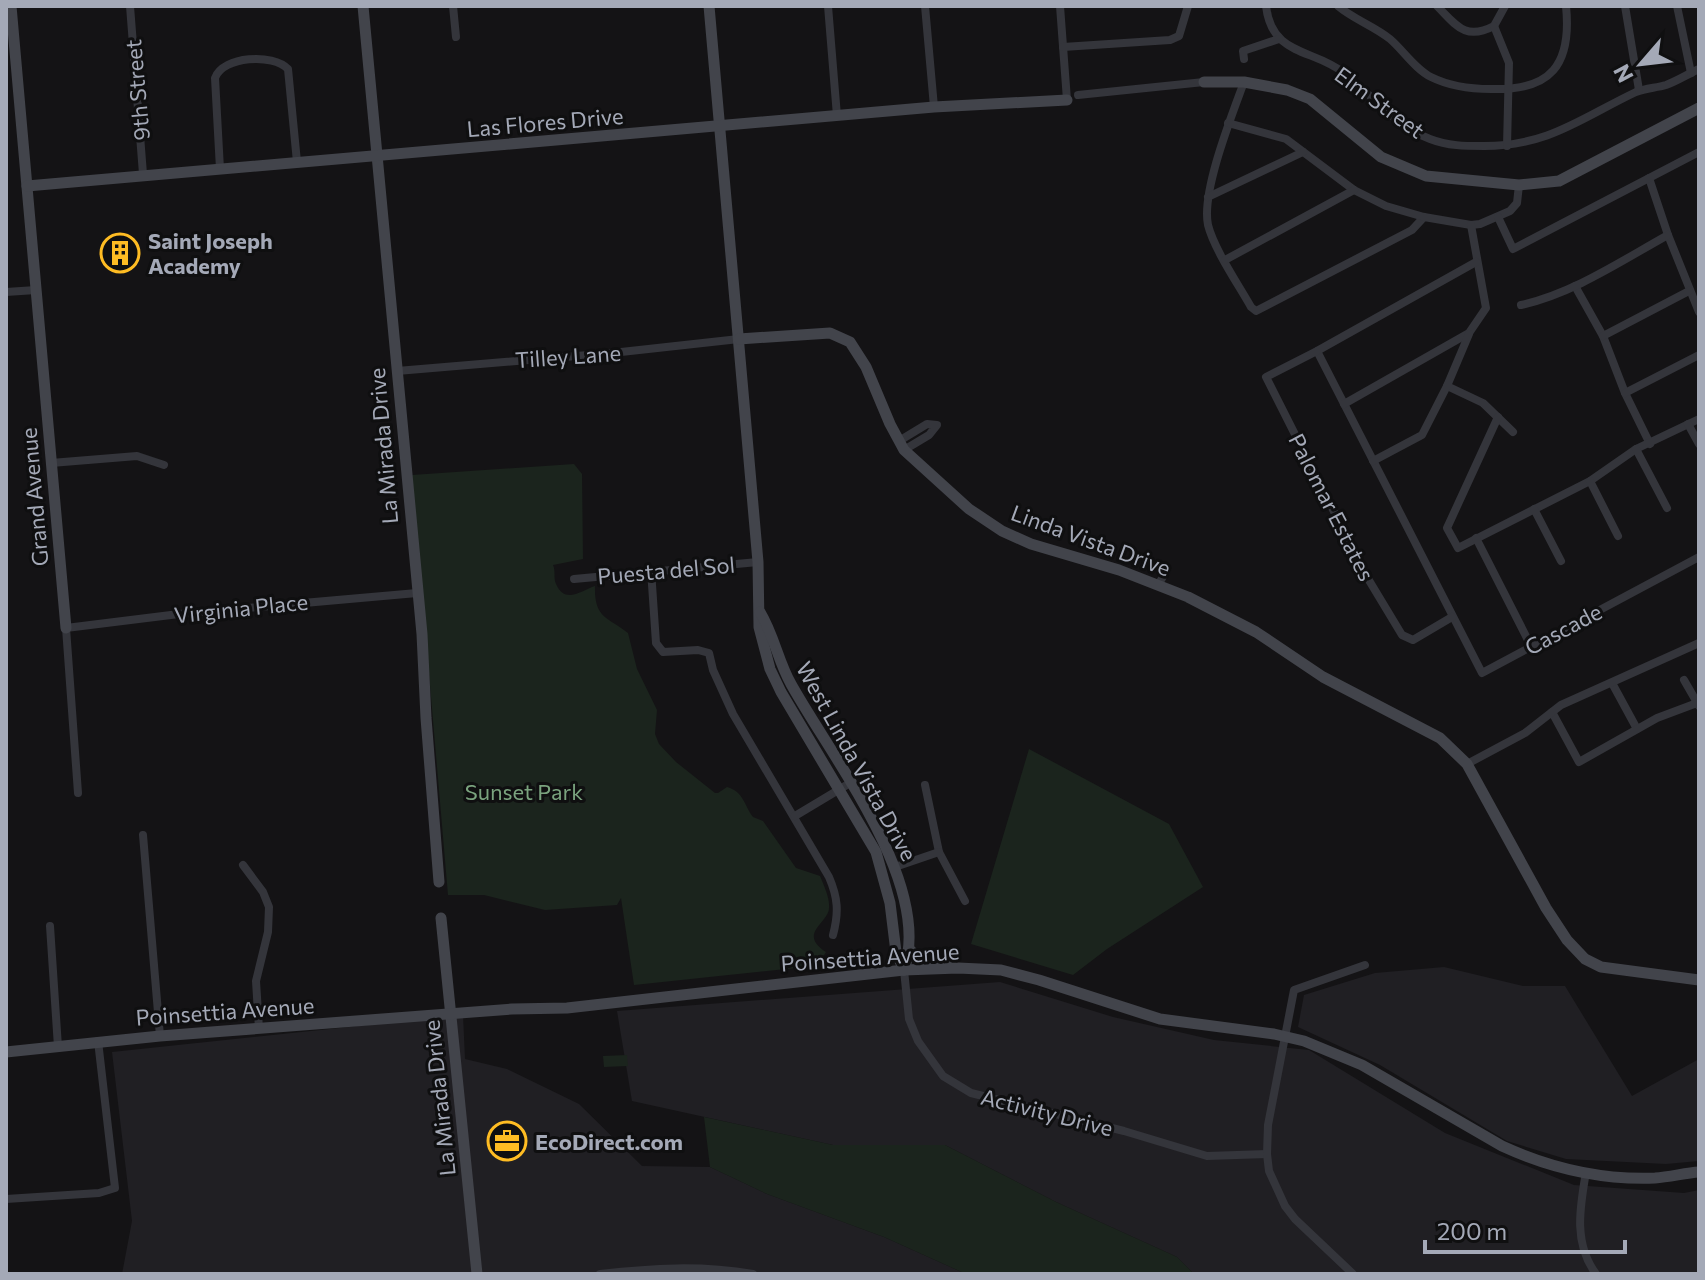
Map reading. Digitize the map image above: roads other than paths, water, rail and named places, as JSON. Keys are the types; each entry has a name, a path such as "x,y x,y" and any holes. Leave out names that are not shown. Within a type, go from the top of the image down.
{"street":[{"name":"Grand Avenue","path":"11,6 78,793"},
{"name":"9th Street","path":"130,6 143,174"},
{"name":"La Mirada Drive","path":"363,6 417,593 439,882"},
{"path":"453,6 456,37"},
{"path":"709,6 739,339"},
{"path":"828,6 837,116"},
{"path":"925,6 934,107"},
{"path":"1060,6 1063,47 1073,98 1204,82 1244,82 1287,90 1310,99 1381,157 1426,176 1519,185 1559,181 1699,108"},
{"path":"1063,47 1170,40 1179,36 1188,6"},
{"path":"1244,59 1243,51 1279,39 1268,21 1266,6"},
{"path":"1338,6 1389,39 1428,76 1451,85 1507,89 1540,83 1563,59 1569,30 1566,6"},
{"path":"1437,6 1461,30 1478,33 1494,26 1505,6"},
{"path":"1625,6 1639,90"},
{"path":"1677,6 1695,71"},
{"path":"1494,26 1507,55 1507,146"},
{"name":"Elm Street","path":"1279,39 1343,71 1358,88 1406,126 1429,139 1465,146 1507,146 1533,141 1562,130 1639,90 1666,85 1695,71"},
{"path":"220,169 215,78 227,64 255,59 276,60 288,69 297,162"},
{"path":"1244,82 1228,123 1208,197 1208,224 1225,260 1256,311 1412,230 1424,217"},
{"name":"Las Flores Drive","path":"27,186 934,107 1073,98"},
{"path":"1519,185 1532,190 1561,188 1699,116"},
{"path":"1228,123 1286,139 1354,190 1386,206 1424,217 1471,225 1498,217 1517,203 1519,185"},
{"path":"1208,197 1303,152"},
{"path":"1498,217 1513,249 1699,152"},
{"path":"1649,178 1699,312"},
{"path":"1225,260 1354,190"},
{"path":"1373,461 1422,435 1469,333 1486,308 1471,225"},
{"path":"1521,305 1543,300 1575,286 1668,235"},
{"path":"1452,617 1317,351 1476,262"},
{"path":"1575,286 1603,336 1625,393 1650,444"},
{"path":"6,292 36,290"},
{"path":"1603,336 1689,291"},
{"name":"Linda Vista Drive","path":"739,339 830,333 850,342 866,367 902,446 969,509 1002,531 1031,544 1158,585 1256,632 1323,677 1440,738 1467,764 1546,908 1567,940 1585,959 1601,967 1699,980"},
{"path":"1344,404 1469,333"},
{"name":"Tilley Lane","path":"397,371 739,339"},
{"name":"West Linda Vista Drive","path":"739,339 758,562 759,627 770,669 869,840 883,870 896,952 904,970"},
{"name":"Palomar Estates","path":"1317,351 1266,377 1367,577 1402,635 1413,640 1452,617"},
{"path":"1625,393 1699,355"},
{"path":"1447,386 1483,403 1513,432"},
{"path":"1498,417 1447,528 1458,548 1590,481 1636,449 1699,419"},
{"path":"1688,424 1699,444"},
{"path":"1636,449 1667,508"},
{"path":"51,463 137,456 164,465"},
{"path":"1590,481 1618,536"},
{"path":"1534,509 1561,561"},
{"path":"1476,538 1531,646"},
{"name":"Cascade","path":"1452,617 1482,673 1699,557"},
{"name":"Puesta del Sol","path":"574,579 758,562"},
{"path":"651,570 656,643 663,652 698,650 709,653 713,670 733,714 795,816 836,894 838,913 833,935"},
{"path":"1158,585 1167,570"},
{"name":"Virginia Place","path":"66,628 179,614 417,593"},
{"name":"West Linda Vista Drive","path":"760,611 769,626 780,664 895,867 910,950 904,970"},
{"path":"1467,764 1525,733 1561,705 1699,643"},
{"path":"1552,712 1579,762 1637,729 1698,705 1684,680"},
{"path":"1612,683 1637,729"},
{"path":"795,816 850,783"},
{"path":"925,785 939,852 965,901"},
{"path":"143,835 160,1036"},
{"path":"895,867 939,852"},
{"path":"243,865 263,892 269,907 268,932 256,981 259,1029"},
{"name":"La Mirada Drive","path":"441,918 477,1274"},
{"path":"50,926 58,1047"},
{"path":"910,950 916,956 958,968"},
{"path":"1353,1274 1285,1206 1269,1171 1268,1125 1294,990 1365,965"},
{"name":"Poinsettia Avenue","path":"6,1052 98,1041 452,1013 567,1008 904,970 1001,970 1160,1019 1287,1037 1362,1065 1523,1155 1610,1176 1657,1178 1699,1172"},
{"name":"Activity Drive","path":"904,970 909,1019 916,1037 943,1076 964,1089 1004,1103 1124,1131 1207,1156 1267,1154"},
{"path":"6,1199 99,1193 115,1188 98,1041"},
{"path":"1586,1172 1579,1231 1584,1251 1596,1274"},
{"path":"600,1274 677,1266 753,1274"}],"place":[{"name":"Saint Joseph Academy","path":"120,253"},
{"name":"EcoDirect.com","path":"507,1141"}],"park label":[{"name":"Sunset Park","path":"524,791"}]}
